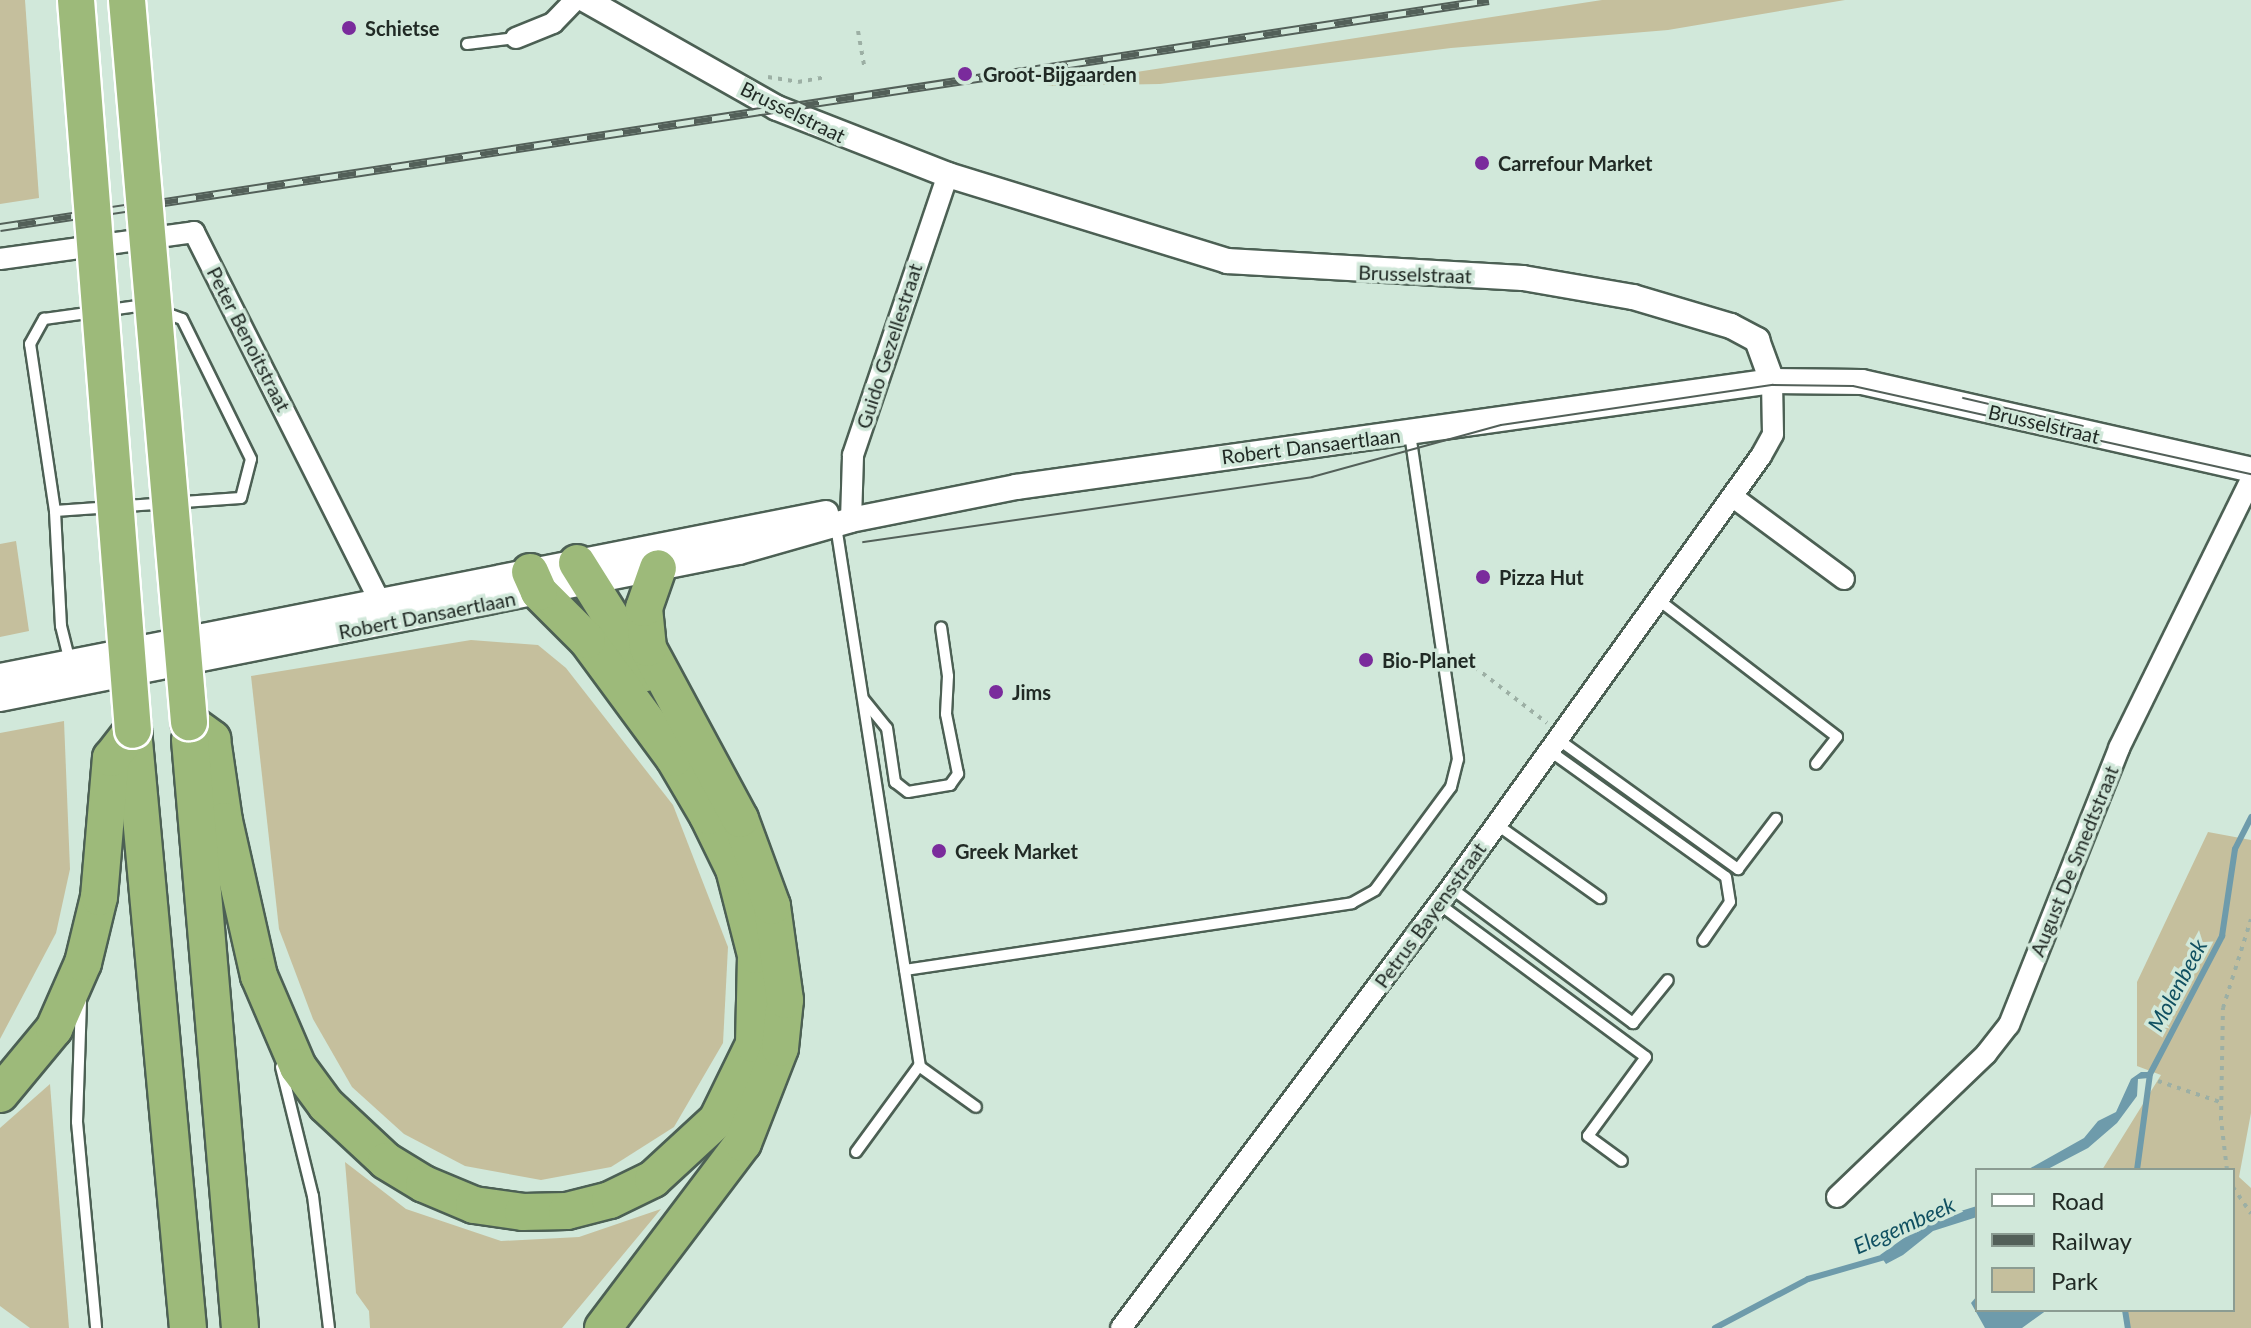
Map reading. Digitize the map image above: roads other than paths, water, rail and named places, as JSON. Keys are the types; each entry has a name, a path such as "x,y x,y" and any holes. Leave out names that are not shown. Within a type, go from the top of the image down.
{"highway":[{"path":"76,0 133,730 188,1328"},
{"path":"127,0 240,1328"},
{"path":"603,1328 743,1143 780,1048 785,1000 782,953 764,880 740,819 671,699 648,648 644,608 658,568"},
{"path":"582,572 647,674 671,699"},
{"path":"189,722 212,739 224,821 259,976 298,1067 352,1133 424,1184 474,1205 523,1212 567,1211 610,1200 653,1179 717,1120 754,1044 758,1000 750,919 734,869 674,758 587,640 535,582"},
{"path":"0,1094 54,1029 83,963 99,897 111,758 133,730"}],"street":[{"path":"516,38 553,23 575,0"},
{"name":"Brusselstraat","path":"586,0 729,81 851,141 948,175 1227,261 1523,278 1633,297 1731,326 1757,340 1772,381 1862,382 2251,470"},
{"name":"Guido Gezellestraat","path":"841,520 853,455 948,175"},
{"name":"Peter Benoitstraat","path":"0,259 194,232 385,613"},
{"name":"Robert Dansaertlaan","path":"582,572 658,568 841,520 1016,487 1772,381"},
{"name":"Petrus Bayensstraat","path":"1121,1328 1445,896 1554,739 1660,601 1733,497 1773,434 1772,381"},
{"name":"August De Smedtstraat","path":"1837,1197 1967,1073 2009,1025 2119,748 2251,480"},
{"path":"1733,497 1844,579"},
{"name":"Robert Dansaertlaan","path":"0,699 72,674 582,572 823,513 841,520"},
{"name":"Robert Dansaertlaan","path":"0,676 72,674"}],"lane":[{"path":"467,44 516,38"},
{"path":"55,511 241,498 251,459 182,319 141,304 44,319 30,344 55,511 61,626 72,674"},
{"path":"905,970 1352,903 1375,890 1451,787 1458,759 1410,433"},
{"path":"841,520 854,640 919,1066 856,1152"},
{"path":"1660,601 1837,737 1816,764"},
{"path":"863,698 887,728 895,782 908,792 950,785 958,774 946,714 948,676 941,627"},
{"path":"1554,739 1738,869 1776,819"},
{"path":"1554,739 1726,877 1730,902 1703,941"},
{"path":"1496,824 1600,898"},
{"path":"1445,896 1633,1023 1668,980"},
{"path":"1445,896 1646,1057 1588,1136 1622,1161"},
{"path":"83,963 77,1122 96,1328"},
{"path":"259,976 313,1196 329,1328"},
{"path":"919,1066 976,1107"}],"water":[{"path":"2141,1072 2150,1072 2149,1078 2138,1079 2137,1096 2117,1123 2088,1148 2050,1168 2031,1168 2084,1138 2098,1121 2116,1112 2131,1079"},
{"path":"1975,1207 1975,1218 1933,1231 1903,1255 1886,1264 1880,1255 1928,1221"},
{"path":"1976,1312 2044,1312 2022,1328 1985,1328"}],"waterway":[{"name":"Molenbeek","path":"2137,1168 2150,1074 2222,936 2235,849 2251,817"},
{"name":"Elegembeek","path":"1715,1328 1808,1279 1888,1256"},
{"path":"2125,1312 2128,1328"}],"tram line":[{"path":"863,542 1312,477 1501,425 1773,385 1853,386 2251,474"},
{"path":"1963,398 2083,426"}],"railway":[{"path":"0,227 1489,0"}],"place":[{"name":"Schietse","path":"349,28"},
{"name":"Groot-Bijgaarden","path":"965,74"},
{"name":"Carrefour Market","path":"1482,163"},
{"name":"Pizza Hut","path":"1483,577"},
{"name":"Bio-Planet","path":"1366,660"},
{"name":"Jims","path":"996,692"},
{"name":"Greek Market","path":"939,851"}]}
